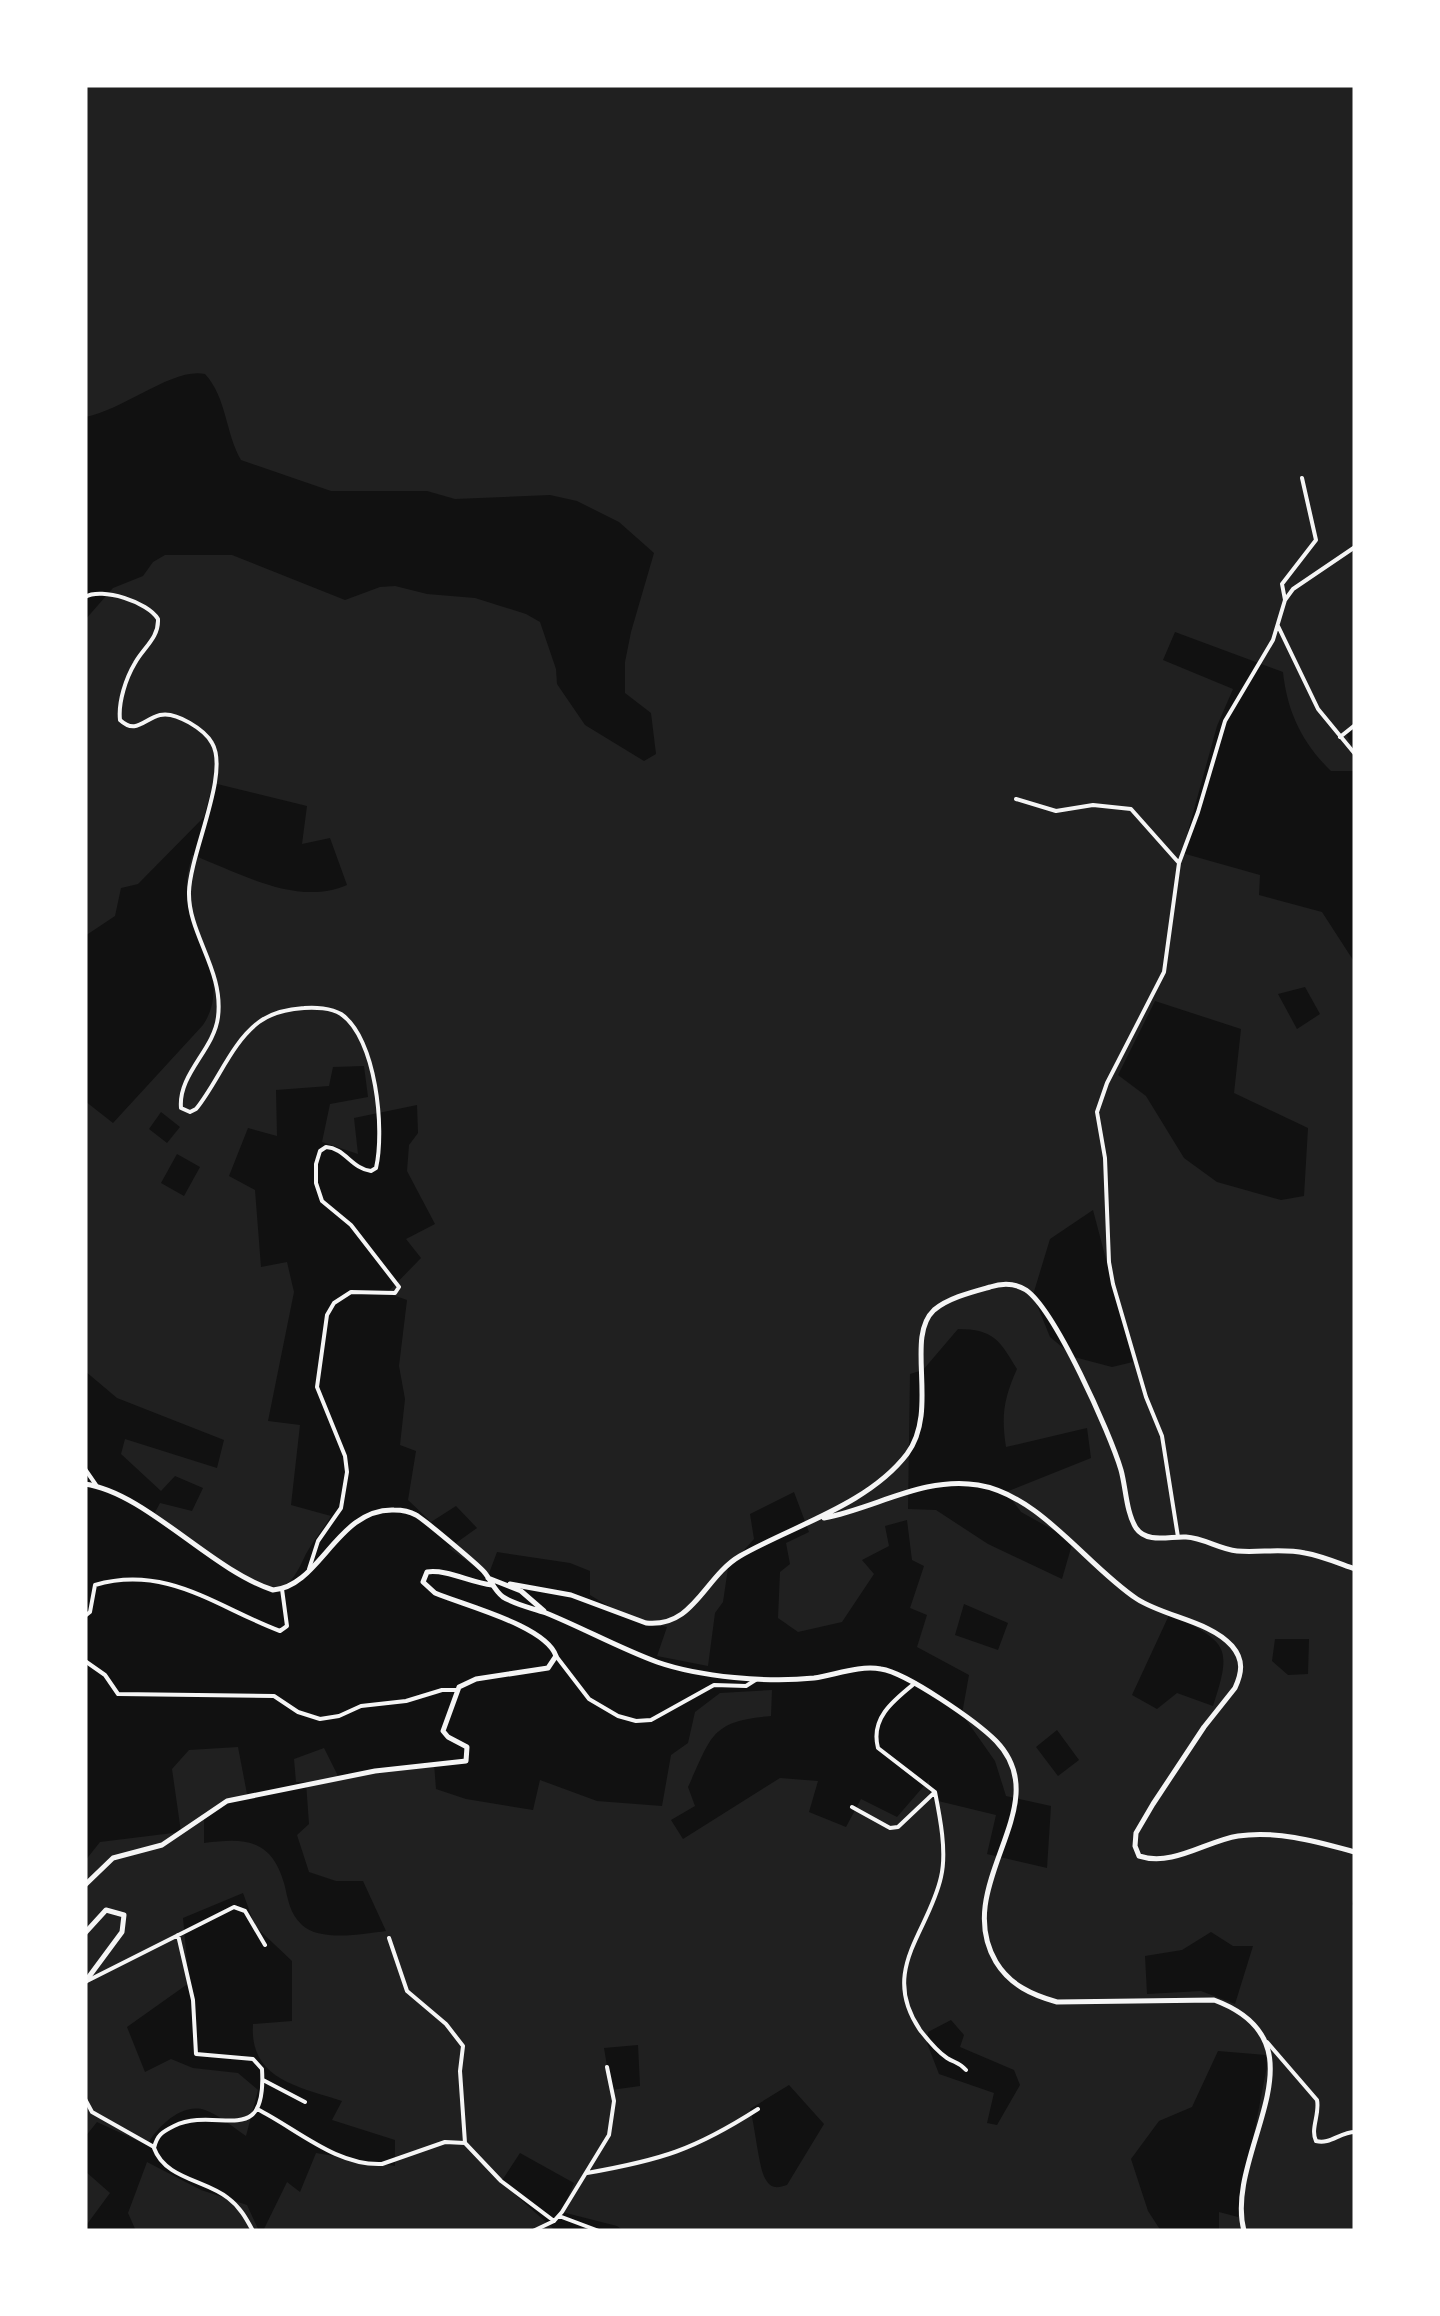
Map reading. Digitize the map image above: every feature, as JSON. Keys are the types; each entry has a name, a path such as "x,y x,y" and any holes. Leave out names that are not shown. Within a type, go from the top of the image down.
{"street":[{"path":"1178,1537 1162,1436 1113,1284 1105,1158 1097,1122 1107,1083 1164,972 1179,863 1225,721 1273,640 1285,600 1282,584 1316,540 1302,478"},
{"path":"1285,600 1301,583 1355,547"},
{"path":"85,597 103,592 150,610 158,619 154,637 134,663 126,682 120,720 137,727 161,714 169,715 203,732 215,752 215,786 202,825 189,892 216,982 218,1017 214,1034 185,1085 181,1108 190,1112 196,1109 240,1041 258,1023 299,1008 338,1012 356,1028 374,1082 376,1168 360,1170 338,1149 326,1147 317,1158 316,1183 322,1201 351,1224 399,1287 395,1293 368,1290 345,1294 326,1315 317,1387 345,1456 347,1472 340,1508 318,1541 308,1569"},
{"path":"1278,626 1318,710 1355,754"},
{"path":"1340,736 1355,725"},
{"path":"1016,798 1056,811 1093,805 1131,809 1179,863"},
{"path":"488,1578 571,1595 646,1623 668,1622 686,1612 729,1563 817,1520 894,1468 912,1446 924,1408 922,1332 930,1314 944,1303 1003,1284 1018,1286 1036,1298 1094,1399 1112,1442 1134,1526 1145,1536 1193,1538 1235,1551 1301,1552 1355,1569"},
{"path":"85,1469 96,1486"},
{"path":"85,1484 114,1492 250,1580 272,1590 297,1583 358,1522 381,1511 394,1510 423,1518 507,1599 661,1663 757,1679 814,1678 873,1668 898,1674 997,1742 1014,1774 1015,1811 983,1908 990,1951 1001,1970 1017,1986 1058,2002 1214,2000 1234,2008 1251,2021 1317,2100 1319,2110 1313,2135 1316,2141 1329,2142 1338,2135 1355,2132"},
{"path":"817,1520 858,1511 930,1486 972,1484 1010,1495 1135,1598 1209,1631 1230,1643 1240,1658 1241,1676 1235,1688 1186,1752 1136,1833 1135,1846 1140,1856 1150,1860 1175,1856 1239,1835 1310,1840 1355,1852"},
{"path":"492,1585 464,1581 434,1570 424,1578 426,1587 435,1593 534,1632 551,1645 590,1698 603,1709 636,1721 652,1720 708,1687 746,1686 757,1679"},
{"path":"85,1616 90,1612 95,1585 159,1582 189,1589 280,1632 287,1626 282,1590"},
{"path":"510,1584 546,1614"},
{"path":"85,1660 104,1675 118,1694 274,1696 298,1712 320,1719 339,1716 360,1706 457,1690 476,1679 548,1668 556,1656"},
{"path":"915,1683 888,1707 878,1722 875,1737 878,1748 935,1792 942,1875 908,1949 908,2001 919,2028 948,2058 966,2070"},
{"path":"85,1885 113,1858 162,1844 227,1802 376,1770 463,1762 468,1755 467,1747 448,1738 443,1730 457,1690"},
{"path":"852,1807 890,1828 898,1827 935,1792"},
{"path":"85,1932 106,1910 124,1915 122,1932 85,1982"},
{"path":"85,1982 226,1910 245,1911 265,1945"},
{"path":"154,2147 162,2132 190,2119 234,2123 246,2119 257,2110 262,2080 262,2068 253,2059 196,2054 193,2000 178,1935"},
{"path":"390,1938 408,1991 446,2024 463,2046 460,2071 465,2143 501,2182 556,2218 599,2231"},
{"path":"1244,2231 1244,2187 1270,2088 1271,2062 1264,2038"},
{"path":"532,2231 556,2218 609,2135 614,2122 614,2101 607,2067"},
{"path":"262,2080 305,2102"},
{"path":"85,2099 92,2112 154,2147 157,2157 166,2165 199,2186 225,2194 243,2212 253,2231"},
{"path":"257,2110 338,2156 373,2165 445,2142 465,2143"},
{"path":"587,2173 680,2153 758,2110"}],"shaded area":[{"path":"85,85 1355,85 1355,728 1346,734 1355,751 1355,771 1331,771 1304,738 1292,713 1283,672 1175,632 1163,660 1233,689 1217,726 1182,853 1260,875 1259,895 1322,912 1355,963 1355,2231 1219,2231 1219,2212 1238,2217 1267,2066 1266,2055 1218,2051 1192,2107 1159,2121 1131,2159 1148,2211 1161,2231 624,2231 562,2212 574,2183 520,2153 501,2182 556,2231 263,2231 287,2182 300,2192 316,2153 395,2166 395,2140 332,2120 342,2101 280,2078 259,2058 253,2024 292,2021 292,1961 255,1926 243,1893 183,1918 189,1983 127,2027 145,2072 171,2059 193,2068 238,2073 258,2090 246,2136 216,2115 196,2108 171,2118 147,2145 97,2122 85,2137 85,1861 100,1842 181,1832 172,1769 189,1750 238,1747 247,1794 204,1813 204,1843 243,1842 264,1849 278,1868 298,1920 310,1930 331,1935 386,1931 363,1881 336,1881 309,1872 297,1835 309,1824 306,1782 296,1782 294,1759 324,1748 339,1778 434,1763 436,1789 466,1799 533,1810 540,1780 597,1801 662,1806 671,1755 688,1743 695,1712 720,1693 772,1690 771,1716 724,1727 709,1743 688,1787 695,1806 671,1820 683,1839 780,1778 818,1781 809,1812 846,1827 861,1799 897,1817 929,1780 930,1799 996,1815 987,1854 1047,1868 1051,1806 1006,1796 995,1761 962,1714 969,1675 917,1647 927,1615 910,1608 924,1566 912,1560 907,1520 885,1526 889,1546 862,1560 874,1574 842,1622 798,1632 778,1618 780,1572 790,1564 786,1543 809,1532 794,1492 750,1514 754,1539 728,1568 723,1602 715,1613 708,1666 657,1656 667,1627 623,1615 590,1595 590,1571 570,1563 497,1552 488,1576 449,1548 477,1528 456,1506 431,1522 408,1500 416,1451 400,1445 405,1399 399,1366 407,1300 387,1293 421,1258 406,1239 435,1224 407,1171 409,1145 418,1133 417,1105 354,1118 358,1154 322,1142 330,1104 368,1097 364,1066 333,1067 329,1086 276,1090 277,1136 248,1128 229,1176 255,1190 261,1267 287,1262 294,1292 268,1421 300,1425 291,1505 331,1516 291,1580 273,1587 254,1583 152,1518 160,1503 192,1511 203,1488 175,1476 161,1491 121,1454 125,1439 217,1468 224,1440 117,1398 85,1371 85,1101 113,1123 203,1025 211,1008 212,974 187,887 192,855 288,890 328,891 347,885 330,838 302,844 307,806 213,783 204,817 138,884 121,888 115,916 85,936 85,620 113,588 143,576 153,562 165,555 232,555 345,600 380,587 395,586 427,594 475,598 540,622 556,669 557,684 585,725 644,761 656,754 651,713 625,693 625,662 654,553 619,522 577,501 550,495 455,499 427,491 331,491 241,460 218,394 205,374 178,377 85,417","holes":["1305,987 1320,1014 1297,1029 1278,994","1155,1001 1241,1029 1234,1093 1308,1128 1304,1196 1281,1200 1217,1182 1184,1158 1146,1096 1118,1075","161,1112 180,1127 167,1143 149,1129","177,1154 200,1167 184,1196 161,1183","1093,1210 1133,1362 1112,1367 1074,1357 1050,1337 1033,1295 1050,1239","958,1329 980,1331 995,1338 1017,1369 1005,1407 1006,1447 1087,1428 1091,1458 1006,1492 1021,1512 1073,1541 1062,1579 988,1544 936,1510 908,1509 910,1374 923,1370","964,1604 1008,1623 998,1650 955,1635","1170,1613 1213,1639 1223,1657 1213,1706 1177,1693 1157,1709 1132,1695","1275,1639 1309,1639 1308,1674 1288,1675 1272,1661","1057,1730 1079,1760 1058,1776 1036,1747","1211,1932 1233,1946 1253,1946 1235,2004 1201,1991 1147,1994 1145,1956 1182,1950","951,2020 964,2035 960,2047 1014,2070 1020,2085 997,2125 987,2123 994,2093 939,2074 927,2043 928,2032","638,2045 640,2086 611,2090 604,2048","789,2085 824,2124 787,2185 770,2185 759,2158 750,2109"]},
{"path":"147,2162 201,2190 247,2205 259,2231 136,2231 128,2213"},
{"path":"85,2171 110,2193 85,2227"}]}
